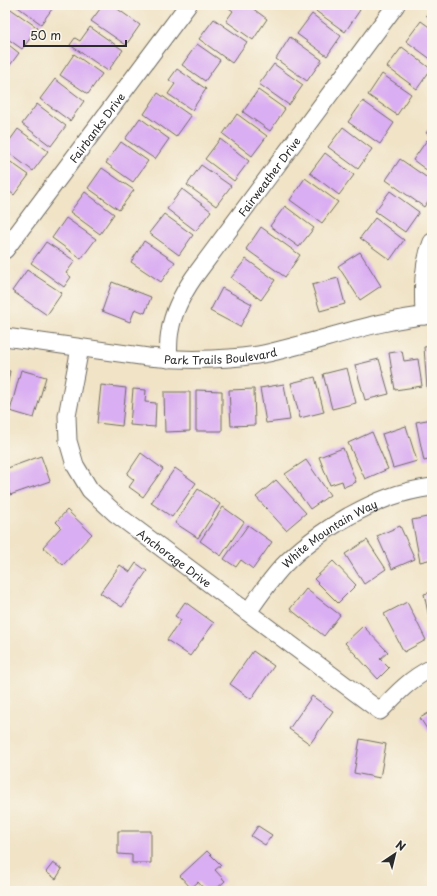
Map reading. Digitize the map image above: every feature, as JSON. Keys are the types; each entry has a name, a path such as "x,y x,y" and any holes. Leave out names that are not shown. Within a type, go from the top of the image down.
{"street":[{"name":"Fairbanks Drive","path":"5,250 188,5"},
{"name":"Fairweather Drive","path":"168,359 172,320 187,287 396,5"},
{"path":"428,316 423,292 424,271 426,259 432,242"},
{"name":"Park Trails Boulevard","path":"5,337 168,359 216,359 262,355 379,324 428,316"},
{"name":"Anchorage Drive","path":"80,348 69,402 68,441 82,478 90,490 116,514 380,711 409,682 432,668"},
{"name":"White Mountain Way","path":"248,612 283,566 322,533 374,504 398,495 432,487"}],"building":[{"path":"5,5 38,28 22,49 5,37"},
{"path":"15,5 55,5 41,24"},
{"path":"103,5 112,5 140,25 126,45 91,21"},
{"path":"225,5 248,5 267,19 253,40 226,21 233,11"},
{"path":"316,5 353,5 360,10 345,32 313,9"},
{"path":"432,7 432,20 426,15"},
{"path":"312,14 341,36 327,56 297,34"},
{"path":"214,19 247,42 232,63 199,39"},
{"path":"421,21 432,29 432,60 406,41"},
{"path":"90,27 123,50 108,71 70,45 75,38 80,41"},
{"path":"290,37 322,60 307,81 276,59"},
{"path":"5,42 19,53 5,72"},
{"path":"197,44 220,60 205,81 182,65"},
{"path":"402,47 431,69 417,89 387,67"},
{"path":"74,54 102,74 88,94 60,75"},
{"path":"274,64 303,85 289,105 259,84"},
{"path":"177,69 206,89 192,110 168,94 175,84 169,80"},
{"path":"382,74 411,94 397,115 368,95"},
{"path":"55,79 84,101 70,121 40,99"},
{"path":"258,90 285,109 270,131 243,112"},
{"path":"158,93 191,116 176,137 144,114"},
{"path":"363,101 394,123 380,144 348,122"},
{"path":"37,104 66,126 51,146 22,124"},
{"path":"237,114 267,136 252,156 223,134"},
{"path":"140,118 169,139 155,159 125,139"},
{"path":"432,125 432,137 426,133"},
{"path":"343,127 372,149 358,169 328,147"},
{"path":"18,129 48,151 33,171 5,150 5,147"},
{"path":"220,139 249,161 234,181 205,159"},
{"path":"427,140 432,144 432,174 413,160"},
{"path":"121,142 148,161 133,182 106,163"},
{"path":"325,153 354,175 339,195 310,173"},
{"path":"5,158 29,175 14,195 5,188"},
{"path":"400,159 432,181 432,195 424,207 386,180"},
{"path":"201,165 231,186 216,206 187,185"},
{"path":"102,168 134,190 119,210 88,188"},
{"path":"305,178 338,202 322,223 290,200"},
{"path":"182,189 211,211 196,231 167,209"},
{"path":"390,191 419,212 405,232 375,211"},
{"path":"85,192 114,214 100,234 70,212"},
{"path":"5,196 10,200 5,207"},
{"path":"285,206 314,228 299,247 270,226"},
{"path":"164,214 193,235 179,255 149,233"},
{"path":"66,218 96,239 81,259 52,238"},
{"path":"375,218 404,240 390,260 360,238"},
{"path":"261,227 300,255 285,277 246,249"},
{"path":"144,241 175,262 161,282 131,262"},
{"path":"46,242 75,261 66,273 71,277 64,287 31,263"},
{"path":"360,252 381,286 360,300 338,266"},
{"path":"246,259 275,280 261,300 231,278"},
{"path":"27,270 62,293 47,315 12,291"},
{"path":"338,278 345,304 320,311 312,285"},
{"path":"112,282 151,297 145,313 135,309 130,322 102,311"},
{"path":"222,288 252,304 240,327 210,311"},
{"path":"432,346 432,389 427,389 424,347"},
{"path":"402,351 404,361 418,359 422,386 395,390 389,353"},
{"path":"379,359 389,394 365,400 355,365"},
{"path":"347,368 356,403 332,409 323,374"},
{"path":"5,370 10,371 6,392 5,392"},
{"path":"21,370 46,377 34,418 10,411"},
{"path":"315,377 324,412 300,418 291,383"},
{"path":"284,384 290,420 266,423 260,388"},
{"path":"101,385 126,388 122,426 97,423"},
{"path":"133,389 146,390 145,402 156,403 155,427 130,425"},
{"path":"254,389 255,425 231,426 229,390"},
{"path":"196,390 222,391 222,431 196,431"},
{"path":"164,392 190,392 190,431 165,432"},
{"path":"432,419 432,459 424,461 416,422"},
{"path":"406,426 417,461 393,468 382,434"},
{"path":"372,432 388,469 365,479 348,443"},
{"path":"343,448 356,482 344,487 342,481 330,485 319,457"},
{"path":"141,453 163,469 143,497 129,487 134,480 127,474"},
{"path":"41,456 50,481 10,495 5,479 5,469"},
{"path":"306,460 330,495 310,509 285,474"},
{"path":"175,468 196,483 172,517 151,503"},
{"path":"276,480 306,513 286,530 256,497"},
{"path":"198,489 220,504 198,538 175,523"},
{"path":"223,507 244,522 221,556 200,541"},
{"path":"67,510 92,534 63,565 43,547 61,527 56,522"},
{"path":"432,516 432,559 420,562 412,520"},
{"path":"248,525 272,542 253,569 241,560 236,567 224,559"},
{"path":"400,526 415,559 392,569 377,536"},
{"path":"367,540 386,569 364,584 345,554"},
{"path":"333,561 356,585 338,603 314,579"},
{"path":"136,563 147,571 122,607 100,593 120,565 130,572"},
{"path":"306,589 340,615 324,636 290,609"},
{"path":"432,592 432,627 431,627 424,594"},
{"path":"185,602 214,623 190,656 167,640 181,620 175,616"},
{"path":"407,602 426,640 404,652 384,614"},
{"path":"363,626 388,652 380,659 389,668 378,679 345,643"},
{"path":"253,651 274,666 251,699 230,684"},
{"path":"312,696 333,711 310,744 289,729"},
{"path":"432,711 432,737 420,718"},
{"path":"360,739 386,744 380,778 354,773"},
{"path":"258,826 272,835 265,845 251,836"},
{"path":"118,831 151,831 151,863 132,863 132,855 118,854"},
{"path":"207,851 221,865 215,870 225,881 214,891 206,891 198,882 191,888 180,876"},
{"path":"53,863 62,869 56,879 46,872"}]}
